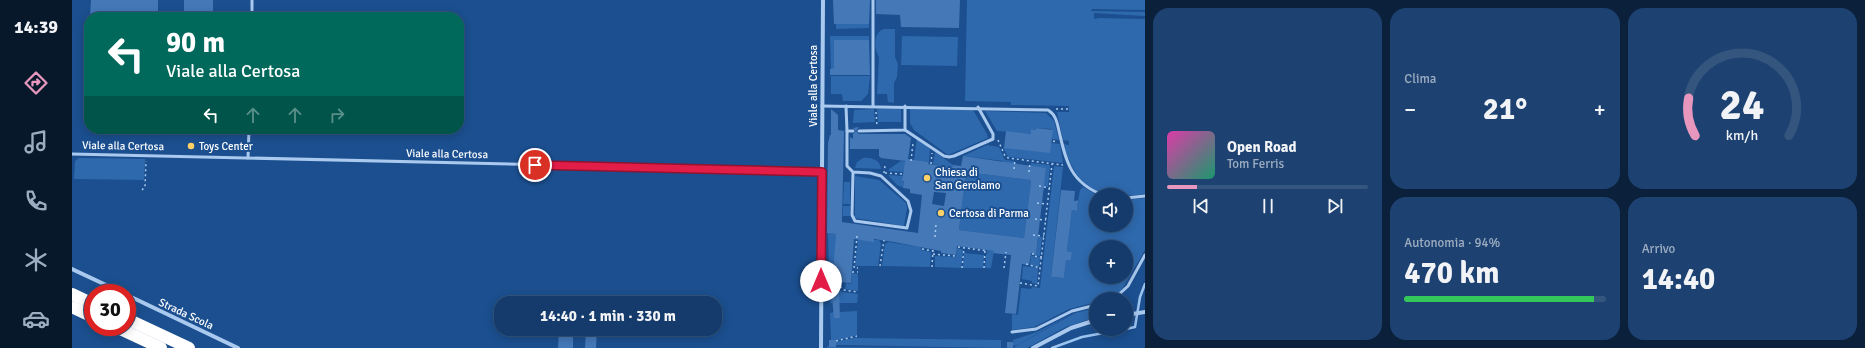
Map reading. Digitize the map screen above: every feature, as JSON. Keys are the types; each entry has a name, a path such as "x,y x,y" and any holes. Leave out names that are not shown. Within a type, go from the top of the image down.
{"highway":[{"path":"72,294 84,300"},
{"path":"72,307 84,312"},
{"path":"136,323 189,348"},
{"path":"135,336 161,348"}],"street":[{"name":"Viale alla Certosa","path":"821,348 823,0"},
{"path":"72,269 104,284"},
{"name":"Strada Scola","path":"136,299 238,348"},
{"path":"1133,314 1145,312"},
{"path":"1034,348 1071,328 1089,322"}],"lane":[{"path":"252,0 252,12"},
{"path":"873,0 874,106"},
{"path":"822,106 1040,108 1051,112 1056,118 1069,166 1080,182 1089,189"},
{"path":"846,106 846,164 853,172 853,220 907,228 911,211 910,203 881,176 870,173 853,172"},
{"path":"905,130 906,106"},
{"path":"859,131 905,130 944,156 949,157 991,141 994,137 978,107"},
{"path":"847,131 853,131"},
{"path":"248,158 249,134"},
{"name":"Viale alla Certosa","path":"72,154 822,172"},
{"path":"1133,197 1145,196"},
{"path":"1122,292 1128,286 1145,255"},
{"path":"1012,332 1036,329 1072,311 1089,307"}],"path":[{"path":"874,106 877,130"},
{"path":"911,161 914,135"},
{"path":"994,137 998,139 1006,157 1069,166"},
{"path":"931,164 933,148"},
{"path":"142,190 145,187 146,156"},
{"path":"1014,169 1015,159"},
{"path":"1029,172 1030,161"},
{"path":"1020,284 1038,286 1052,164"},
{"path":"881,176 884,173 885,166"},
{"path":"884,173 903,174"},
{"path":"1039,186 1050,188"},
{"path":"1037,202 1048,204"},
{"path":"1035,219 1046,220"},
{"path":"935,237 936,224"},
{"path":"1033,235 1044,236"},
{"path":"856,236 854,268 858,268"},
{"path":"880,266 884,240"},
{"path":"958,247 988,251"},
{"path":"962,268 964,247"},
{"path":"922,249 933,250 932,267"},
{"path":"984,268 985,250"},
{"path":"1004,268 1006,252"},
{"path":"1033,253 1033,256 1042,257"},
{"path":"933,254 955,256"},
{"path":"1026,264 1040,268"},
{"path":"852,272 858,272"},
{"path":"836,273 836,282 844,290 858,292"},
{"path":"836,342 857,336"}],"shaded area":[{"path":"967,0 1145,0 1145,10 1092,9 1091,11 1145,12 1145,16 1094,13 1094,19 1145,19 1145,194 1133,196 1133,188 1091,188 1083,182 1069,160 1064,144 1069,145 1069,141 1063,140 1057,112 1069,112 1069,106 1011,105 1011,102 965,101"},
{"path":"836,24 869,24 869,28 836,29"},
{"path":"884,29 895,29 895,57 898,64 897,77 894,83 894,103 888,102 887,94 877,94 879,57 875,45 876,37 880,31"},
{"path":"830,36 869,36 869,40 834,40 834,68 831,69"},
{"path":"902,36 958,37 957,66 901,65"},
{"path":"831,76 870,76 868,94 861,101 843,101 842,94 831,94"},
{"path":"874,109 875,122 853,123 854,110"},
{"path":"877,109 901,109 901,122 878,122"},
{"path":"910,109 973,110 988,138 948,155 914,130 910,123"},
{"path":"985,111 1046,113 1054,121 1059,140 1052,139 1052,129 1031,129 1031,134 997,131"},
{"path":"917,138 930,149 929,162 914,160"},
{"path":"1051,143 1060,144 1063,163 1008,157 1003,147"},
{"path":"987,145 999,147 1005,160 1014,161 1013,169 1003,163 1003,161 963,156"},
{"path":"935,152 953,165 953,167 933,164"},
{"path":"79,158 145,159 144,180 74,179 75,161"},
{"path":"863,158 869,158 877,161 881,169 855,168 857,162"},
{"path":"901,161 907,162 903,172 889,171 889,169"},
{"path":"1031,163 1050,165 1048,187 1039,186 1039,183 1044,184 1046,168 1030,172"},
{"path":"1054,166 1063,167 1051,277 1064,278 1066,259 1071,260 1072,252 1067,251 1072,210 1077,211 1078,202 1073,201 1078,200 1080,190 1083,187 1089,190 1089,232 1133,232 1133,199 1145,198 1145,250 1133,270 1133,240 1089,240 1089,284 1125,284 1121,291 1089,292 1089,304 1069,309 1034,327 1012,330 1012,314 1018,315 1021,288 1031,289 1032,287 1040,288"},
{"path":"966,172 1031,180 1024,238 959,230"},
{"path":"888,175 903,176 904,188 897,185"},
{"path":"855,176 879,180 906,203 907,208 904,226 855,218"},
{"path":"844,182 850,182 850,204 843,204"},
{"path":"843,206 850,206 850,216 843,216"},
{"path":"828,233 839,234 833,273 835,274 834,283 842,292 858,294 857,303 830,303","holes":["831,287 839,294 839,300 832,300"]},
{"path":"1033,236 1042,237 1040,256 1033,255 1036,253 1038,239"},
{"path":"858,240 879,240 881,244 878,266 855,266"},
{"path":"888,242 921,247 921,250 931,252 930,267 882,266 885,244"},
{"path":"957,248 963,250 961,268 935,267 935,256 956,257"},
{"path":"989,250 994,251 991,268 985,268 986,255"},
{"path":"964,253 984,255 983,268 963,268"},
{"path":"1031,253 1032,256 1040,257 1039,267 1030,266"},
{"path":"1023,266 1038,268 1037,284 1032,283 1032,281 1022,279"},
{"path":"852,273 858,274 858,291 845,289 846,283 851,284"},
{"path":"1089,310 1089,319 1066,327 1027,348 1013,348 1075,313"},
{"path":"857,311 857,335 836,341 831,340 830,313 834,312 834,318 840,318 840,312"},
{"path":"1072,314 1018,345 1013,346 1013,340 1037,332"},
{"path":"857,337 1001,340 1001,348 836,345 836,342"},
{"path":"827,346 829,347 946,348 827,348"}],"building":[{"path":"91,0 158,0 158,12 90,12"},
{"path":"184,0 213,0 213,12 184,12"},
{"path":"833,0 870,0 869,24 834,24"},
{"path":"876,0 960,0 959,28 901,27 900,15 876,14"},
{"path":"834,40 869,40 870,75 830,75 830,69 834,68"},
{"name":"Certosa di Parma","path":"831,109 838,115 838,130 844,131 842,222 918,233 922,195 910,193 910,189 903,188 904,181 902,181 905,161 881,158 879,156 879,149 850,149 850,137 853,139 853,134 856,131 859,134 905,134 911,138 908,159 929,162 928,164 953,167 953,165 961,166 963,156 1046,168 1036,254 1031,253 1029,265 1022,264 1016,314 1005,313 1011,255 993,253 994,251 957,246 956,255 894,242 874,239 874,242 854,239 851,283 837,282 838,273 833,272 836,234 827,233 828,143 831,135","holes":["966,172 1031,180 1024,238 959,230","934,192 946,193 944,206 932,204"]},
{"path":"859,127 856,131 853,128"},
{"path":"1036,128 1053,130 1050,153 1004,148 1006,131 1031,134 1031,129 1036,130"},
{"path":"178,134 200,134 200,135"},
{"path":"1061,190 1075,191 1074,201 1078,201 1077,211 1072,210 1067,251 1072,252 1071,260 1066,260 1064,278 1051,277"},
{"path":"831,287 839,287 840,318 834,318"},
{"path":"559,336 573,336 573,348 558,348"},
{"path":"586,336 597,336 596,348 585,348"},
{"path":"829,340 836,340 836,347 829,347"},
{"path":"1007,342 1013,342 1013,348 1007,348"}],"waterway":[{"path":"1133,327 1135,327 1140,297 1145,284"},
{"path":"1052,348 1089,336"}],"place":[{"name":"Toys Center","path":"191,146"},
{"name":"Chiesa di San Gerolamo","path":"927,178"},
{"name":"Certosa di Parma","path":"941,213"}],"route":[{"path":"535,165 822,172 821,281"}]}
